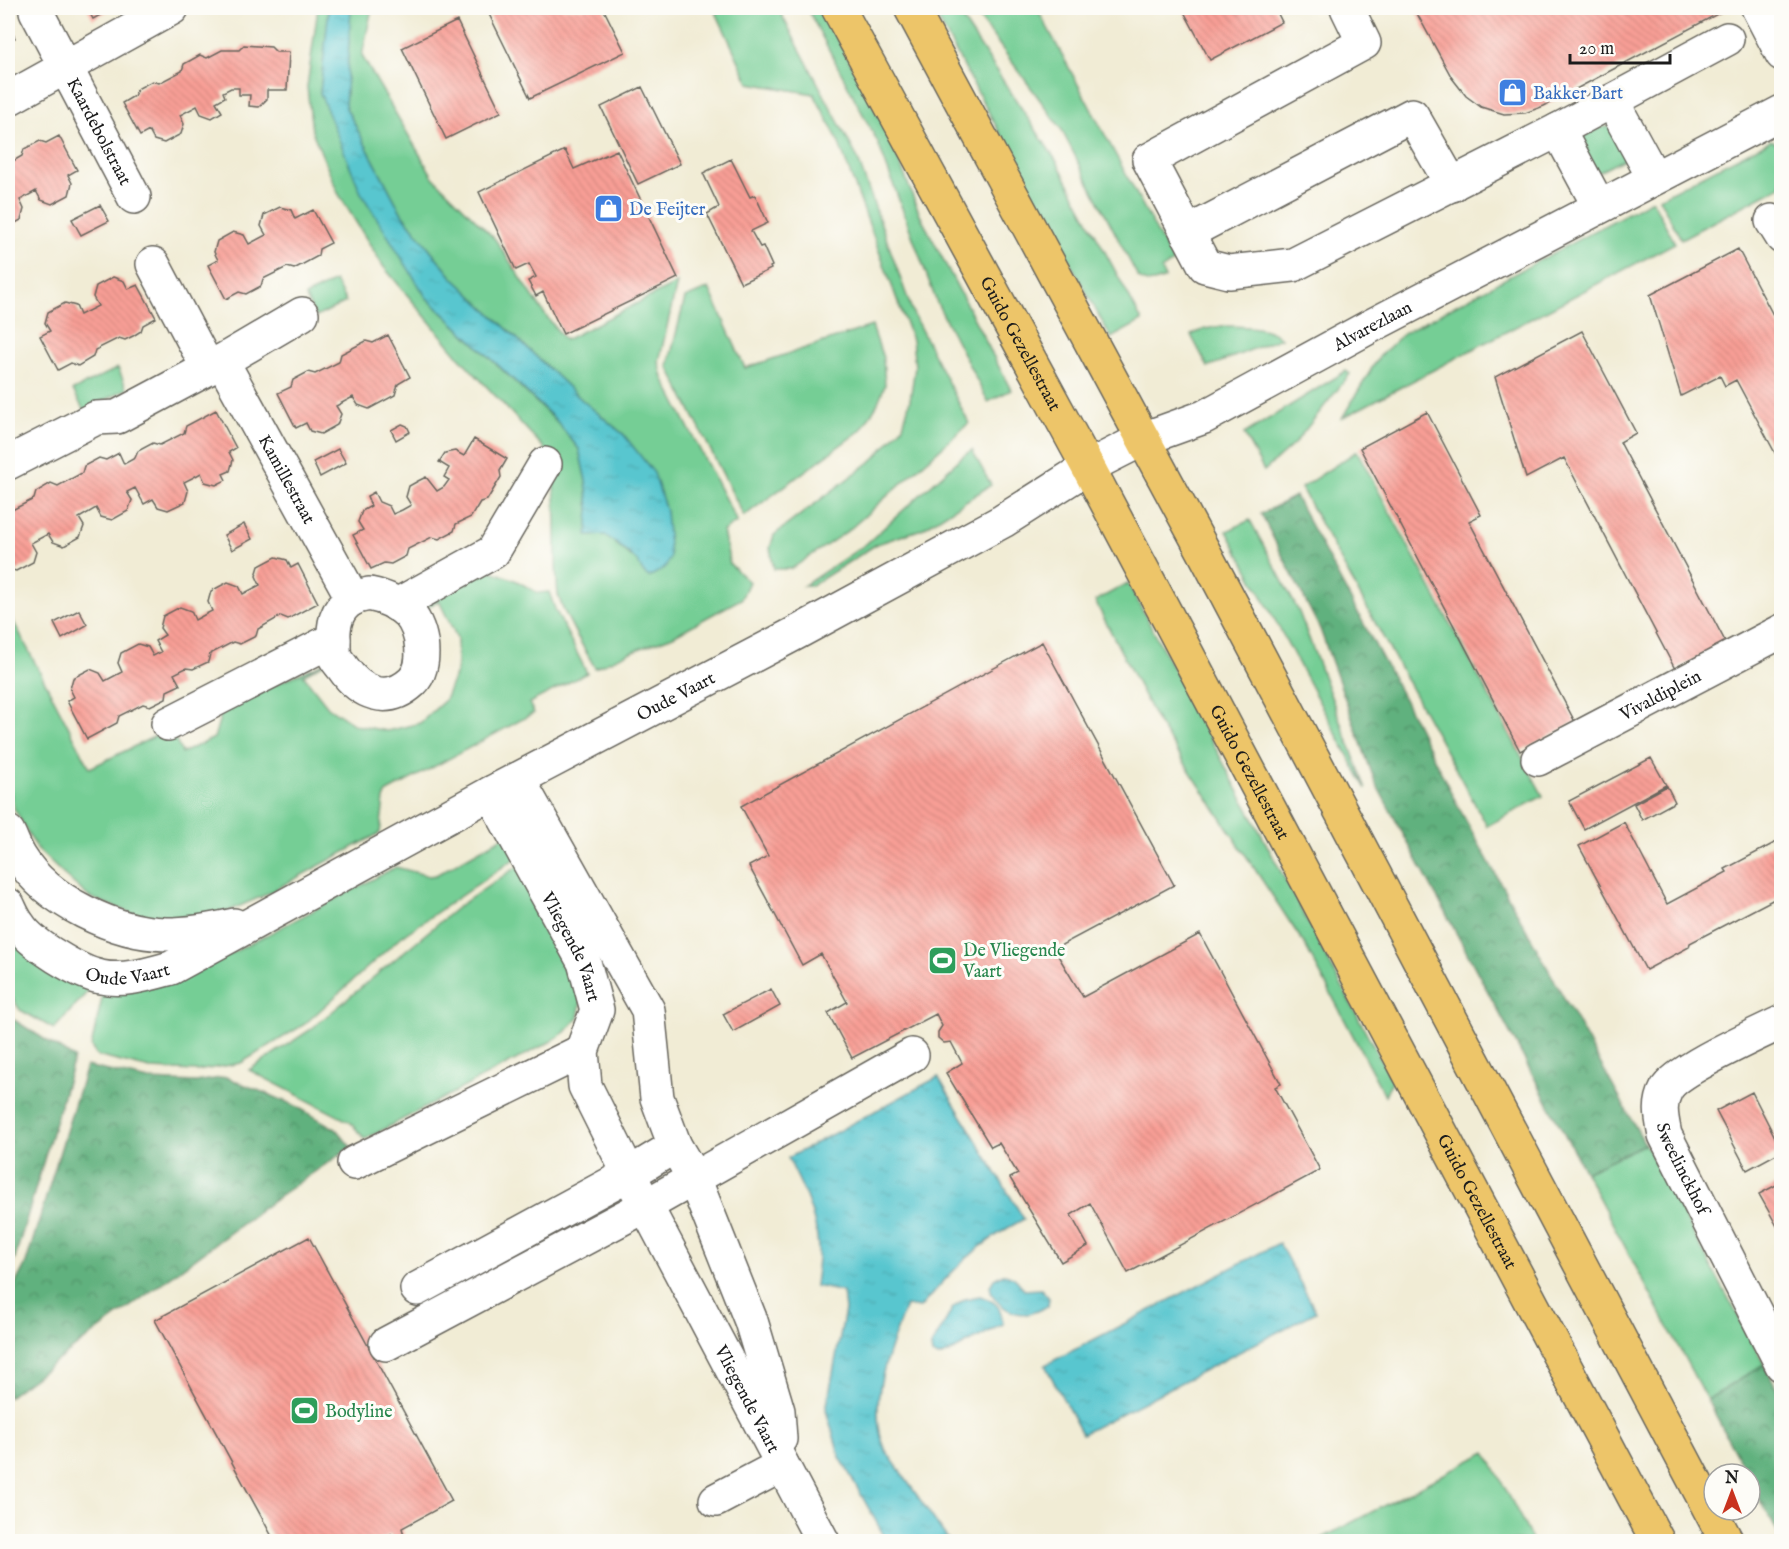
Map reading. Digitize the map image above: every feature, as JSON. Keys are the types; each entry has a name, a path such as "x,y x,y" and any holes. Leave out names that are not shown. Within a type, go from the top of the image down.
{"main road":[{"name":"Guido Gezellestraat","path":"838,8 1088,467 1658,1542"},
{"path":"911,8 1143,439 1727,1542"}],"street":[{"name":"Kaardebolstraat","path":"8,99 172,8"},
{"path":"1758,8 1782,54"},
{"name":"Kaardebolstraat","path":"36,11 134,197"},
{"path":"1359,12 1364,43 1149,160 1205,266 1229,272 1293,265 1558,130 1727,39"},
{"path":"1612,101 1654,178"},
{"name":"Alvarezlaan","path":"1088,467 1143,439 1204,417 1371,326 1782,112"},
{"path":"1186,232 1412,115 1452,185"},
{"path":"1558,130 1599,206"},
{"name":"Kamillestraat","path":"153,264 352,598"},
{"path":"8,463 96,418 117,417 215,365 302,314"},
{"path":"397,605 493,552 545,464"},
{"name":"Oude Vaart","path":"8,905 20,927 46,949 76,968 102,977 122,978 171,968 505,786 798,632 993,526 1033,504 1088,467"},
{"path":"369,594 387,597 397,605 411,615 422,643 422,663 415,680 402,691 386,695 368,692 352,681 335,657 333,626 340,610 352,598 369,594"},
{"name":"Vivaldiplein","path":"1538,759 1782,631"},
{"path":"168,724 334,639"},
{"name":"Vliegende Vaart","path":"505,786 584,962 597,1010 582,1051 585,1086 822,1542"},
{"name":"Vliegende Vaart","path":"505,786 648,1010 657,1098 675,1146 694,1178 754,1332 778,1411 782,1465"},
{"name":"Oude Vaart","path":"8,832 20,858 37,878 67,901 112,924 166,934 216,929 262,918"},
{"name":"Sweelinckhof","path":"1782,1022 1679,1075 1666,1089 1660,1112 1665,1135 1782,1365"},
{"path":"354,1163 582,1051"},
{"path":"387,1344 647,1205 912,1055"},
{"path":"417,1289 629,1174 675,1146"},
{"path":"716,1500 782,1465"}],"green space":[{"path":"318,8 329,8 320,93 426,297 557,422 579,449 589,509 588,536 605,535 638,562 643,572 624,435 582,400 452,277 402,214 345,106 351,8 372,8 362,56 433,177 495,239 544,313 565,340 677,283 659,362 663,378 737,522 723,531 730,564 749,582 741,599 673,636 595,668 558,594 555,502 550,466 544,448 460,358 383,266 338,193 312,131 307,87"},
{"path":"714,8 778,8 857,157 914,316 969,423 849,530 791,569 774,569 770,548 774,535 875,458 903,426 915,367 912,340 837,138 814,94 749,83"},
{"path":"807,8 821,8 889,135 920,215 1011,390 988,402 937,303 878,143"},
{"path":"932,8 955,8 1057,162 1142,321 1111,338"},
{"path":"974,8 1037,8 1173,262 1161,270 1165,278 1151,282 1138,277 1060,127"},
{"path":"1601,127 1609,127 1632,155 1595,174 1581,141 1583,136"},
{"path":"1771,140 1781,145 1781,186 1681,239 1659,198"},
{"path":"1652,200 1675,243 1342,418 1378,358 1404,333"},
{"path":"335,281 346,302 316,317 305,296"},
{"path":"709,288 745,368 872,326 883,358 885,385 877,405 861,430 744,516 668,366 685,298"},
{"path":"1222,326 1261,329 1281,338 1208,367 1191,335 1205,329"},
{"path":"118,368 127,389 84,411 73,390"},
{"path":"1346,371 1350,374 1295,443 1264,471 1244,434"},
{"path":"972,450 991,485 922,529 877,544 811,586 803,586 866,544"},
{"path":"1357,451 1543,796 1487,826 1301,488"},
{"path":"1295,496 1403,697 1459,808 1645,1144 1585,1172 1375,782 1320,629 1261,514"},
{"path":"1250,520 1299,612 1366,789 1227,531"},
{"path":"484,568 515,580 538,593 549,592 587,673 529,703 534,713 387,792 380,833 263,896 219,915 164,921 134,914 89,897 37,849 14,808 8,784 8,611 90,768 170,729 182,753 214,738 223,707 326,662 303,675 328,707 355,725 387,731 420,723 445,700 457,670 457,638 439,601 411,615"},
{"path":"1128,583 1392,1081 1385,1096 1305,945 1157,721 1095,601"},
{"path":"505,836 517,857 401,937 305,1024 241,1063 197,1071 150,1069 97,1056 91,1047 104,989 177,982 396,867 429,876 436,875"},
{"path":"521,864 571,956 581,1002 578,1018 565,1032 365,1139 350,1122 249,1070 310,1030 459,906"},
{"path":"8,927 90,989 54,1029 20,1010 8,992"},
{"path":"8,1016 74,1058 15,1258 8,1269"},
{"path":"86,1066 149,1080 196,1082 226,1077 294,1105 336,1129 351,1147 285,1192 8,1397 8,1298 26,1263"},
{"path":"1645,1144 1764,1364 1707,1400 1585,1172"},
{"path":"1764,1364 1781,1396 1781,1539 1762,1503 1762,1462 1741,1462 1707,1400"},
{"path":"1486,1452 1533,1541 1324,1541 1322,1538"}],"water":[{"path":"329,8 351,8 345,106 402,214 452,277 582,400 624,435 654,473 666,511 670,557 665,568 649,577 643,572 638,562 605,535 587,536 589,509 579,449 555,419 426,297 361,193 320,93"},
{"path":"938,1077 1024,1219 993,1237 967,1258 920,1308 906,1306 882,1378 878,1415 880,1433 886,1451 949,1541 887,1541 840,1457 826,1410 845,1310 843,1292 815,1286 818,1253 815,1224 788,1158"},
{"path":"1279,1243 1316,1312 1082,1434 1045,1365"},
{"path":"1003,1274 1015,1279 1024,1290 1041,1289 1049,1298 1048,1306 1025,1314 1013,1312 1002,1306 991,1292 990,1286 994,1279"},
{"path":"980,1296 997,1306 1003,1324 947,1354 938,1357 932,1354 931,1347 953,1308 965,1299"}],"building":[{"path":"87,8 113,8 93,19"},
{"path":"486,8 603,8 625,52 530,98"},
{"path":"1182,8 1275,8 1282,22 1210,60"},
{"path":"1414,8 1724,8 1725,10 1544,106 1525,113 1504,114 1481,107 1466,96 1452,78"},
{"path":"457,21 501,112 446,139 402,48"},
{"path":"8,23 15,38 8,42"},
{"path":"244,45 271,47 276,52 289,52 287,90 267,90 267,99 259,107 249,106 250,95 239,95 239,88 231,88 223,92 225,97 216,102 222,112 212,118 201,114 197,106 180,115 184,124 181,134 164,143 154,140 149,131 140,136 122,103 134,96 137,89 152,81 159,83 182,71 184,64 200,55 207,58 222,50 239,50"},
{"path":"642,87 680,164 638,184 601,107"},
{"path":"59,136 77,170 68,175 72,183 69,195 52,204 41,200 36,191 20,200 24,209 21,220 8,227 8,164 22,156 24,149 40,141 46,143"},
{"path":"565,150 574,169 617,150 678,278 563,334 543,292 536,296 528,281 536,277 529,264 516,270 479,192"},
{"path":"731,159 750,197 755,195 768,223 751,231 760,247 763,246 772,266 771,269 741,283 707,214 719,207 703,173"},
{"path":"100,205 109,221 81,235 72,219"},
{"path":"280,207 291,210 295,219 313,210 331,243 319,249 318,256 294,269 287,267 263,279 261,286 246,294 239,292 226,299 208,265 218,260 214,252 217,241 233,232 244,235 249,244 266,235 261,226 264,215"},
{"path":"1738,249 1782,332 1782,466 1736,380 1725,386 1720,376 1681,396 1650,295"},
{"path":"113,277 124,281 128,289 138,285 156,318 143,325 141,331 133,336 125,340 119,338 95,350 93,357 78,366 71,363 58,370 40,336 50,331 45,323 48,312 65,303 76,306 80,315 98,306 93,297 96,286"},
{"path":"1582,331 1636,433 1620,442 1726,643 1675,669 1564,458 1526,478 1495,377"},
{"path":"388,335 410,377 398,384 395,395 369,409 358,405 353,397 336,406 341,414 337,425 321,434 310,431 306,423 296,428 278,393 291,387 293,380 308,372 315,374 339,362 341,354 366,341 373,343"},
{"path":"216,410 236,448 229,452 233,460 230,471 223,474 226,480 216,485 205,482 201,473 184,482 188,491 185,502 168,510 158,507 153,499 144,504 135,488 127,492 132,500 128,511 112,520 101,517 96,508 79,518 84,526 80,537 64,546 53,542 48,534 31,543 36,552 33,562 16,571 8,569 8,511 34,499 36,492 51,483 58,486 82,473 84,466 99,458 106,460 119,453 124,464 135,458 138,451 153,443 160,445 184,433 186,426"},
{"path":"1427,412 1481,515 1469,521 1575,722 1520,751 1360,448"},
{"path":"402,424 407,426 410,432 396,440 391,430"},
{"path":"474,439 507,459 500,471 501,477 487,500 480,502 471,517 456,524 454,531 439,539 432,537 408,549 406,556 391,564 384,563 371,569 353,535 363,530 358,522 362,511 371,506 367,496 374,492 379,502 389,506 393,514 402,510 411,505 406,497 409,486 418,481 426,477 437,491 444,487 449,480 444,477 449,468 439,462 445,453 455,451 464,456"},
{"path":"338,449 346,463 320,477 313,462"},
{"path":"244,524 252,539 232,550 224,535"},
{"path":"276,557 287,560 291,568 298,564 318,603 288,619 281,616 258,629 256,636 240,644 233,642 210,654 208,662 174,674 180,685 167,691 166,698 150,706 143,704 119,716 117,723 87,739 67,701 74,697 70,689 73,678 90,669 100,673 105,681 122,672 118,663 121,653 138,644 148,647 153,656 161,652 155,641 165,635 160,628 163,616 180,607 191,611 195,620 212,611 208,602 211,591 228,582 239,586 243,594 260,585 256,576 259,566"},
{"path":"79,610 87,625 62,639 54,623"},
{"name":"De Vliegende Vaart","path":"1042,642 1174,885 1054,949 1083,997 1200,934 1281,1084 1275,1087 1320,1170 1128,1273 1090,1203 1071,1215 1088,1246 1061,1262 1010,1178 1018,1174 999,1143 991,1147 946,1073 962,1063 951,1042 944,1043 938,1038 938,1032 942,1026 936,1014 852,1058 828,1013 847,1002 821,954 802,965 749,866 768,856 741,806"},
{"path":"1651,758 1666,785 1584,829 1569,801"},
{"path":"1667,786 1675,802 1642,820 1634,804"},
{"path":"1624,822 1667,904 1727,872 1725,869 1782,839 1782,895 1690,943 1689,947 1646,970 1579,846"},
{"path":"771,989 780,1006 733,1032 723,1014"},
{"path":"1752,1092 1782,1151 1747,1170 1716,1111"},
{"path":"1782,1182 1782,1235 1759,1194"},
{"name":"Bodyline","path":"309,1237 452,1501 402,1528 406,1542 392,1542 391,1534 378,1542 275,1542 155,1320"}],"place":[{"name":"Bakker Bart","path":"1512,93"},
{"name":"De Feijter","path":"608,209"},
{"name":"De Vliegende Vaart","path":"942,960"},
{"name":"Bodyline","path":"304,1411"}]}
